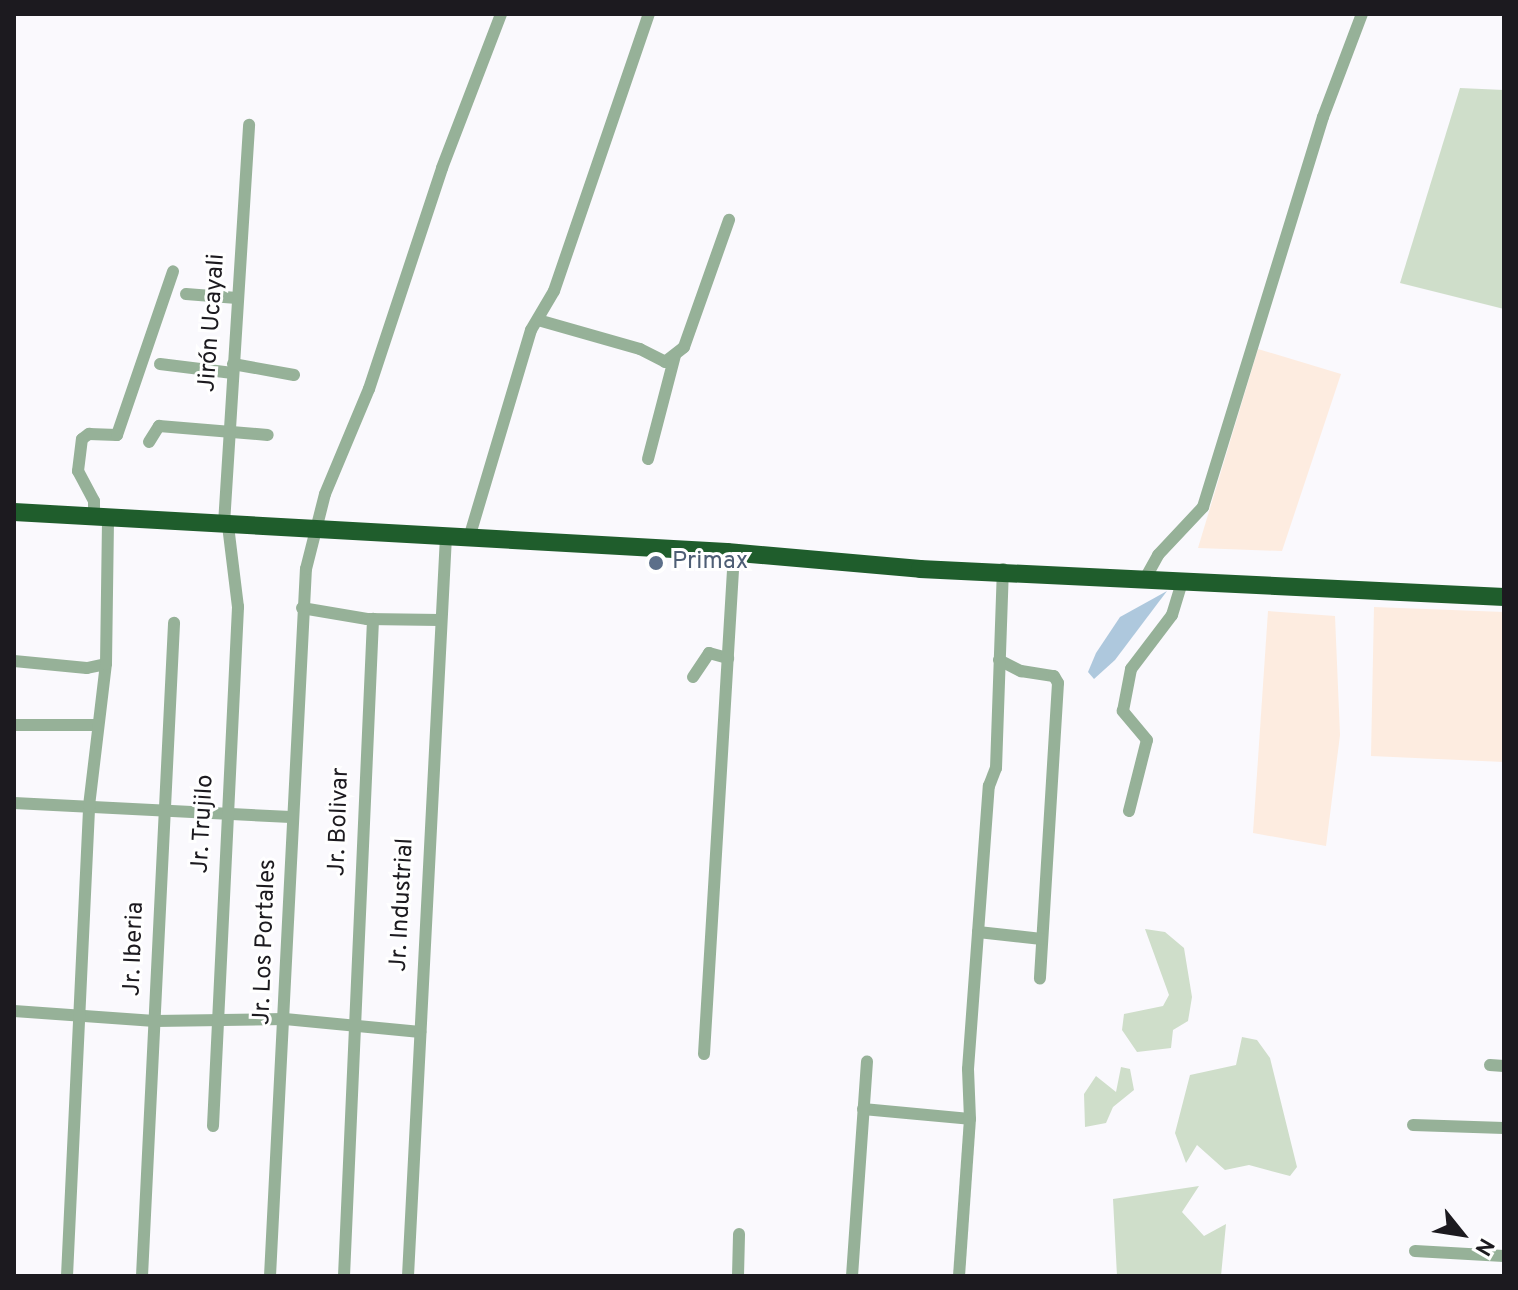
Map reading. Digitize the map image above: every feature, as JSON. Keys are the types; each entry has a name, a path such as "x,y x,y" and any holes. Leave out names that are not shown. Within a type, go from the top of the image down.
{"highway":[{"path":"14,512 734,553 920,569 1003,569 1504,597"}],"street":[{"name":"Jr. Los Portales","path":"270,1276 285,1019 302,608 314,530 501,14"},
{"path":"469,538 538,320 554,291 649,14"},
{"path":"1146,577 1158,555 1203,507 1323,117 1362,14"},
{"name":"Jirón Ucayali","path":"226,525 228,432 249,125"},
{"path":"538,320 640,349 665,362 684,347 729,220"},
{"path":"67,1276 89,806 106,664 101,517 78,471 82,439 89,434 117,435 173,271"},
{"path":"186,294 237,298"},
{"path":"648,459 675,355"},
{"path":"160,364 294,375"},
{"path":"149,442 159,426 268,435"},
{"name":"Jr. Trujilo","path":"213,1126 238,607 226,525"},
{"name":"Jr. Industrial","path":"408,1276 446,537"},
{"path":"704,1054 734,553"},
{"path":"959,1276 970,1119 968,1069 989,786 996,768 1003,569"},
{"path":"1129,811 1147,740 1123,711 1131,669 1172,615 1183,580"},
{"path":"302,608 373,619 440,620"},
{"name":"Jr. Bolivar","path":"344,1276 352,1026 373,619"},
{"name":"Jr. Iberia","path":"142,1276 162,811 174,623"},
{"path":"693,677 709,651 728,658"},
{"path":"999,660 1021,671 1046,673 1058,683 1040,978"},
{"path":"14,661 87,668 106,664"},
{"path":"14,725 97,725"},
{"path":"14,803 291,817"},
{"path":"978,932 1042,939"},
{"path":"14,1011 155,1021 285,1019 420,1032"},
{"path":"852,1276 867,1062"},
{"path":"1490,1065 1504,1066"},
{"path":"863,1109 970,1119"},
{"path":"1413,1125 1504,1128"},
{"path":"738,1276 739,1234"},
{"path":"1415,1251 1504,1256"}],"shaded area":[{"path":"1258,349 1341,374 1282,551 1198,548"},
{"path":"1374,607 1504,612 1504,762 1371,756"},
{"path":"1268,611 1335,616 1340,735 1326,846 1253,833"}],"green space":[{"path":"1460,88 1504,90 1504,309 1400,283"},
{"path":"1145,929 1165,932 1184,948 1192,997 1188,1021 1173,1030 1171,1048 1137,1052 1122,1030 1124,1014 1163,1006 1169,995"},
{"path":"1242,1037 1257,1040 1270,1058 1297,1167 1290,1176 1249,1165 1225,1170 1197,1145 1186,1163 1175,1133 1190,1075 1236,1065"},
{"path":"1121,1067 1130,1069 1134,1090 1113,1107 1106,1123 1085,1127 1084,1094 1096,1076 1116,1092"},
{"path":"1199,1186 1182,1212 1204,1236 1226,1224 1221,1276 1117,1276 1113,1199"}],"water":[{"path":"1167,591 1115,660 1094,679 1088,672 1096,653 1120,617"}],"place":[{"name":"Primax","path":"656,563"}]}
